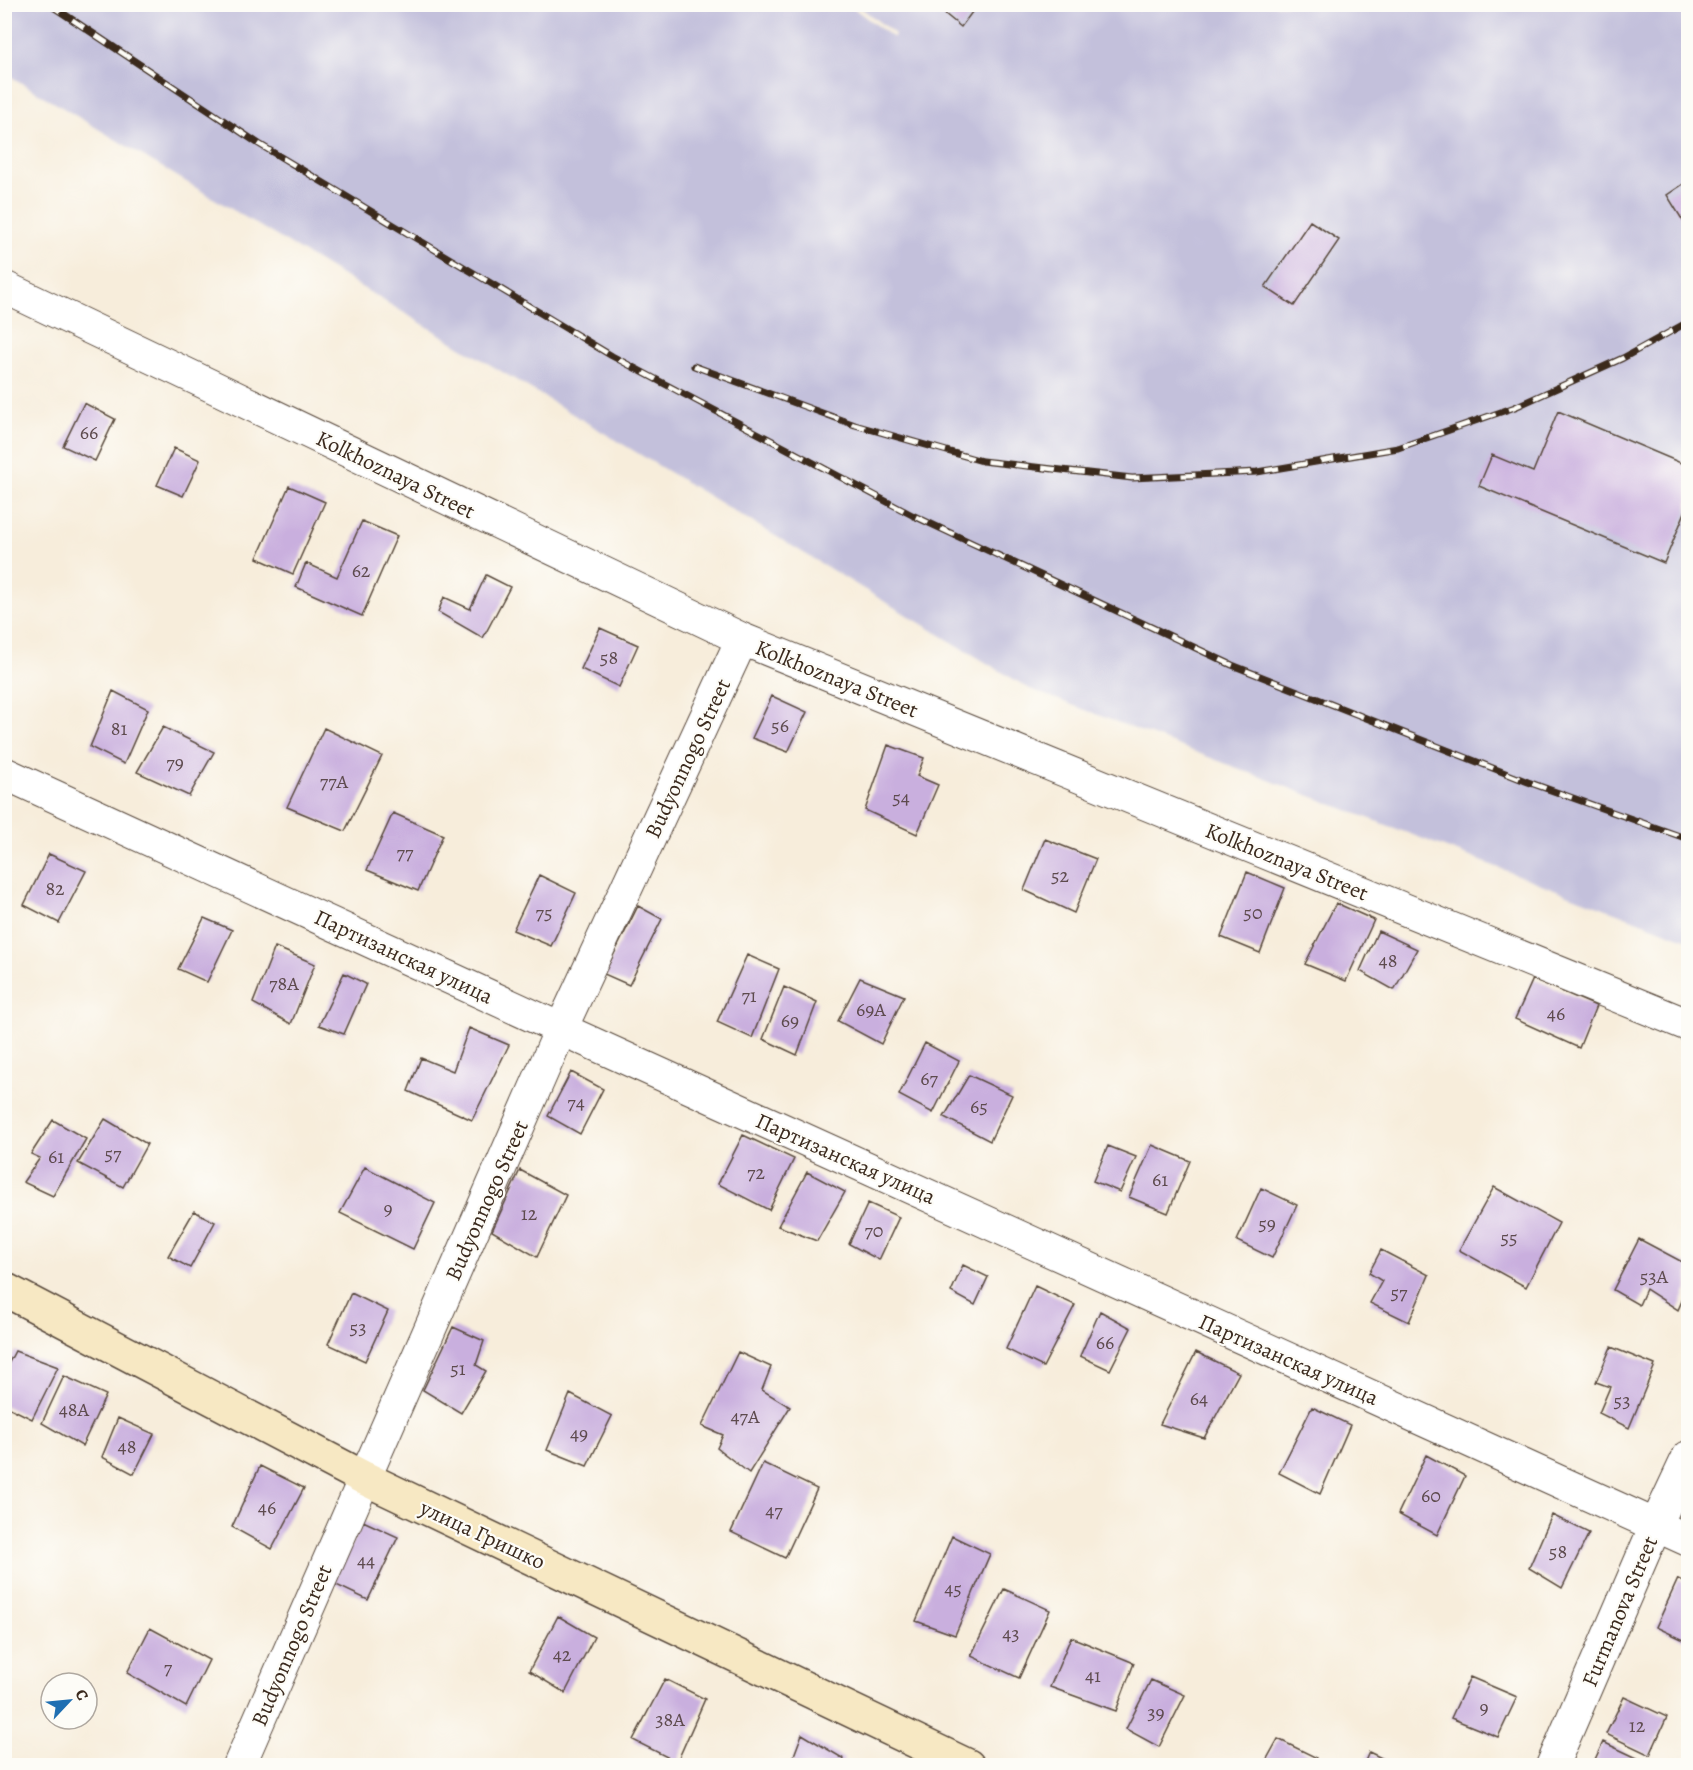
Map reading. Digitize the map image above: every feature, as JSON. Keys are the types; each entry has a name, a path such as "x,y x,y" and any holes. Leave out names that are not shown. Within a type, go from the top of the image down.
{"street":[{"name":"Kolkhoznaya Street","path":"4,287 742,639 1689,1025"},
{"name":"Budyonnogo Street","path":"239,1766 561,1029 742,639"},
{"name":"Партизанская улица","path":"4,773 561,1029 1689,1540"},
{"name":"улица Гришко","path":"4,1289 364,1478 968,1766"},
{"name":"Furmanova Street","path":"1552,1766 1656,1525 1689,1457"}],"shaded area":[{"path":"848,4 893,38 895,34 857,5 1688,5 1688,940 1030,689 5,73 4,5"}],"building":[{"path":"933,4 978,4 961,27"},
{"path":"1688,181 1688,229 1667,195"},
{"path":"1310,221 1339,240 1294,306 1265,287"},
{"path":"84,403 115,419 95,461 63,446"},
{"path":"1558,411 1688,466 1688,505 1664,563 1479,486 1492,455 1533,472"},
{"path":"174,448 200,460 183,496 157,485"},
{"path":"289,486 325,502 293,574 257,558"},
{"path":"362,521 397,536 362,616 296,587 306,563 337,577"},
{"path":"486,575 510,587 483,638 438,612 444,597 470,609"},
{"path":"600,628 638,645 619,687 581,669"},
{"path":"113,691 148,709 124,764 90,747"},
{"path":"772,696 807,712 788,752 752,738"},
{"path":"163,727 214,752 189,796 137,772"},
{"path":"324,728 382,756 345,831 287,807"},
{"path":"888,745 924,758 917,776 938,785 917,834 865,810"},
{"path":"393,813 443,835 418,891 367,870"},
{"path":"1045,839 1096,859 1074,913 1024,890"},
{"path":"49,854 86,871 59,923 24,905"},
{"path":"1247,872 1285,888 1260,953 1221,937"},
{"path":"539,875 576,893 551,946 513,930"},
{"path":"1336,903 1374,920 1346,981 1305,964"},
{"path":"638,906 662,919 629,985 604,974"},
{"path":"204,918 232,930 207,982 178,969"},
{"path":"1378,931 1417,949 1394,990 1360,971"},
{"path":"275,947 315,964 291,1024 253,1003"},
{"path":"747,955 779,969 752,1038 717,1022"},
{"path":"344,973 366,984 344,1034 319,1025"},
{"path":"860,978 904,996 881,1044 838,1021"},
{"path":"1533,979 1596,1006 1579,1048 1515,1019"},
{"path":"784,987 817,1002 797,1055 763,1039"},
{"path":"469,1028 509,1045 472,1120 408,1091 421,1058 453,1071"},
{"path":"925,1043 959,1061 933,1113 899,1095"},
{"path":"571,1072 603,1089 580,1134 548,1116"},
{"path":"969,1075 1012,1095 990,1141 944,1117"},
{"path":"105,1119 147,1144 123,1187 78,1163"},
{"path":"53,1120 86,1139 53,1196 23,1182 40,1158 31,1154"},
{"path":"743,1135 794,1159 769,1210 718,1184"},
{"path":"1152,1145 1190,1161 1168,1213 1129,1197"},
{"path":"1108,1146 1136,1157 1120,1192 1093,1181"},
{"path":"365,1167 435,1203 413,1249 340,1213"},
{"path":"520,1170 566,1195 537,1257 492,1231"},
{"path":"807,1172 845,1192 817,1241 778,1226"},
{"path":"1494,1187 1559,1223 1526,1287 1459,1250"},
{"path":"1261,1188 1297,1205 1272,1258 1237,1241"},
{"path":"868,1203 899,1217 879,1260 849,1244"},
{"path":"194,1211 215,1222 190,1268 168,1256"},
{"path":"1639,1239 1688,1265 1688,1287 1678,1310 1646,1289 1639,1305 1613,1290"},
{"path":"1381,1250 1429,1275 1409,1322 1370,1303 1382,1281 1369,1273"},
{"path":"963,1265 988,1277 975,1305 951,1292"},
{"path":"1035,1286 1075,1305 1043,1367 1006,1349"},
{"path":"351,1293 388,1311 365,1361 328,1344"},
{"path":"1100,1311 1131,1328 1110,1370 1080,1356"},
{"path":"453,1327 484,1341 476,1365 486,1371 461,1413 423,1390"},
{"path":"1611,1347 1655,1365 1629,1428 1599,1413 1610,1387 1596,1382"},
{"path":"15,1351 58,1367 32,1419 4,1405 4,1372"},
{"path":"738,1352 771,1367 762,1390 790,1407 749,1473 717,1448 723,1435 702,1426"},
{"path":"1196,1352 1239,1373 1204,1438 1160,1424"},
{"path":"64,1376 106,1395 82,1446 42,1423"},
{"path":"570,1394 612,1416 587,1466 547,1450"},
{"path":"1312,1407 1350,1425 1320,1494 1279,1473"},
{"path":"118,1418 154,1434 134,1474 102,1457"},
{"path":"1426,1455 1465,1476 1437,1535 1398,1514"},
{"path":"763,1463 817,1489 785,1558 731,1532"},
{"path":"260,1466 304,1488 272,1549 232,1527"},
{"path":"1552,1515 1589,1533 1562,1588 1529,1568"},
{"path":"363,1521 398,1537 368,1600 332,1583"},
{"path":"952,1536 990,1554 955,1635 916,1621"},
{"path":"1678,1579 1688,1584 1688,1642 1656,1627"},
{"path":"1004,1589 1050,1610 1019,1678 971,1656"},
{"path":"558,1616 594,1637 565,1693 529,1671"},
{"path":"150,1628 209,1660 186,1707 127,1673"},
{"path":"1071,1637 1134,1663 1116,1711 1050,1687"},
{"path":"1470,1677 1517,1697 1498,1737 1451,1718"},
{"path":"665,1679 705,1699 677,1762 633,1740"},
{"path":"1151,1680 1185,1695 1159,1747 1126,1729"},
{"path":"1624,1697 1667,1717 1650,1755 1606,1734"},
{"path":"802,1734 844,1759 841,1766 790,1766"},
{"path":"1278,1739 1317,1758 1313,1766 1263,1766"},
{"path":"1603,1742 1654,1766 1592,1766"},
{"path":"1369,1752 1398,1766 1363,1766"}],"railway":[{"path":"49,4 259,144 612,356 912,515 1232,665 1528,782 1688,839"},
{"path":"694,366 855,425 982,461 1132,478 1257,472 1398,448 1515,407 1623,358 1688,322"}]}
